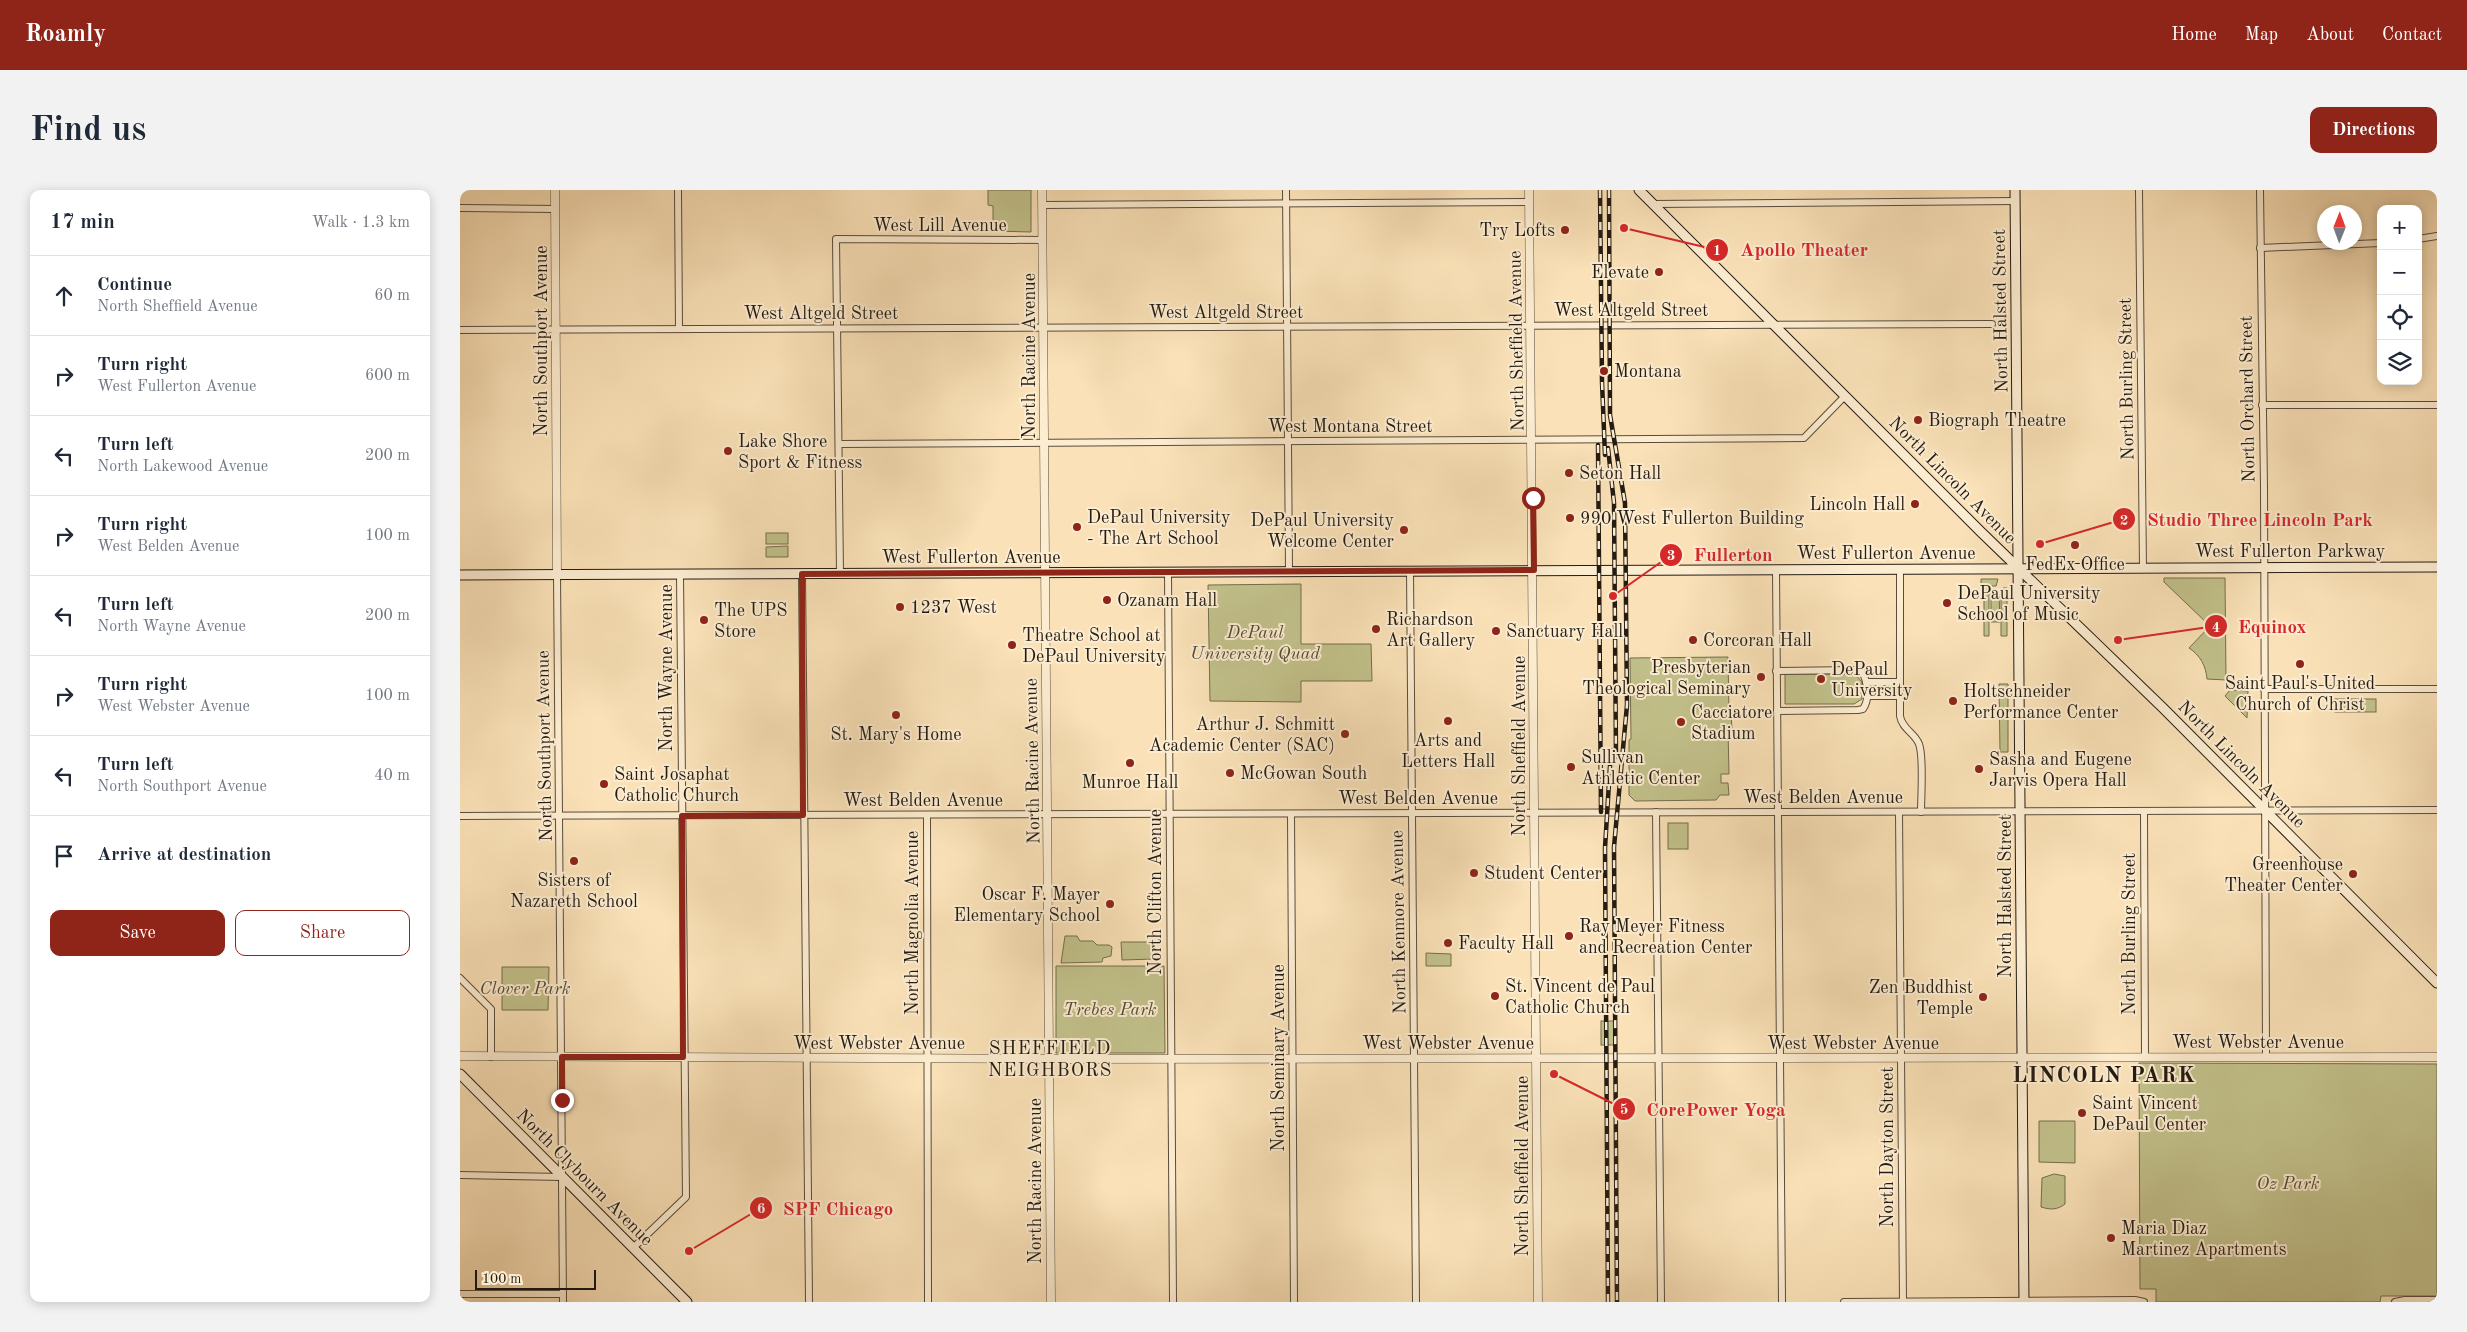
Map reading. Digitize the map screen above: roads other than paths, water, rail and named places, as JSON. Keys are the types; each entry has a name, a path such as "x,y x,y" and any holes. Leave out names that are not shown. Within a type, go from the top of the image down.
{"main road":[{"name":"North Lincoln Avenue","path":"1639,190 1844,396 2265,810 2437,983"},
{"name":"North Halsted Street","path":"2015,190 2024,1302"},
{"name":"West Fullerton Parkway","path":"2143,568 2437,567"},
{"name":"West Fullerton Avenue","path":"460,575 2143,568"},
{"name":"North Clybourn Avenue","path":"460,1074 687,1302"}],"street":[{"name":"North Southport Avenue","path":"555,190 563,1302"},
{"path":"678,190 679,329"},
{"name":"North Racine Avenue","path":"1042,190 1051,1302"},
{"path":"1286,190 1289,572"},
{"name":"North Sheffield Avenue","path":"1529,190 1534,570 1538,1302"},
{"name":"North Burling Street","path":"2139,190 2143,568"},
{"name":"North Orchard Street","path":"2260,190 2266,1057"},
{"path":"1652,204 2016,201"},
{"path":"1042,205 1530,202"},
{"path":"460,208 555,209"},
{"path":"2422,238 2437,236"},
{"name":"West Lill Avenue","path":"837,328 836,239 1043,240"},
{"path":"2260,248 2377,243"},
{"name":"West Altgeld Street","path":"460,330 1992,324"},
{"path":"837,328 840,573"},
{"name":"West Montana Street","path":"839,444 1804,438 1844,396"},
{"path":"2262,406 2437,404"},
{"path":"1900,569 1900,696 1902,724 1915,737 1921,748 1921,812"},
{"path":"1776,570 1782,1302"},
{"name":"North Kenmore Avenue","path":"1410,571 1416,1302"},
{"name":"North Clifton Avenue","path":"1168,572 1173,1302"},
{"name":"North Wayne Avenue","path":"633,1248 686,1197 683,1057 680,574"},
{"path":"802,574 809,1302"},
{"path":"1776,671 1856,670 1862,672 1866,682 1867,696 1863,709 1858,710 1777,711"},
{"path":"1866,682 1900,682"},
{"path":"2264,689 2437,689"},
{"path":"1867,696 1900,696"},
{"name":"West Belden Avenue","path":"460,816 2437,810"},
{"name":"North Burling Street","path":"2144,811 2144,1057"},
{"path":"1656,812 1661,1302"},
{"name":"North Dayton Street","path":"1899,812 1903,1302"},
{"name":"North Seminary Avenue","path":"1291,814 1294,1302"},
{"name":"North Magnolia Avenue","path":"927,815 928,1302"},
{"path":"460,978 491,1009 491,1057"},
{"name":"West Webster Avenue","path":"460,1056 1049,1059 2437,1057"},
{"path":"460,1175 563,1177"},
{"path":"460,1294 563,1294"},
{"path":"2394,1302 2404,1300 2437,1300"},
{"path":"1844,1302 2144,1302"}],"railway":[{"path":"1600,190 1602,382 1605,455"},
{"path":"1609,190 1610,415 1625,503 1627,705 1614,847 1617,1302"},
{"path":"1598,445 1601,812"},
{"path":"1608,448 1614,503 1616,757"},
{"path":"1608,1302 1605,848 1611,750"}],"place":[{"name":"Apollo Theater","path":"1624,228"},
{"name":"Try Lofts","path":"1565,230"},
{"name":"Elevate","path":"1659,272"},
{"name":"Montana","path":"1604,371"},
{"name":"Biograph Theatre","path":"1918,420"},
{"name":"Lake Shore Sport & Fitness","path":"728,451"},
{"name":"Seton Hall","path":"1569,473"},
{"name":"Lincoln Hall","path":"1915,504"},
{"name":"990 West Fullerton Building","path":"1570,518"},
{"name":"DePaul University - The Art School","path":"1077,527"},
{"name":"DePaul University Welcome Center","path":"1404,530"},
{"name":"Studio Three Lincoln Park","path":"2040,544"},
{"name":"FedEx Office","path":"2075,545"},
{"name":"Fullerton","path":"1613,596"},
{"name":"Ozanam Hall","path":"1107,600"},
{"name":"DePaul University School of Music","path":"1947,603"},
{"name":"1237 West","path":"900,607"},
{"name":"The UPS Store","path":"704,620"},
{"name":"Richardson Art Gallery","path":"1376,629"},
{"name":"Sanctuary Hall","path":"1496,631"},
{"name":"Corcoran Hall","path":"1693,640"},
{"name":"Equinox","path":"2118,640"},
{"name":"Theatre School at DePaul University","path":"1012,645"},
{"name":"Saint Paul's United Church of Christ","path":"2300,664"},
{"name":"Presbyterian Theological Seminary","path":"1761,677"},
{"name":"DePaul University","path":"1821,679"},
{"name":"Holtschneider Performance Center","path":"1953,701"},
{"name":"St. Mary's Home","path":"896,715"},
{"name":"Arts and Letters Hall","path":"1448,721"},
{"name":"Cacciatore Stadium","path":"1681,722"},
{"name":"Arthur J. Schmitt Academic Center (SAC)","path":"1345,734"},
{"name":"Munroe Hall","path":"1130,763"},
{"name":"Sullivan Athletic Center","path":"1571,767"},
{"name":"Sasha and Eugene Jarvis Opera Hall","path":"1979,769"},
{"name":"McGowan South","path":"1230,773"},
{"name":"Saint Josaphat Catholic Church","path":"604,784"},
{"name":"Sisters of Nazareth School","path":"574,861"},
{"name":"Student Center","path":"1474,873"},
{"name":"Greenhouse Theater Center","path":"2353,874"},
{"name":"Oscar F. Mayer Elementary School","path":"1110,904"},
{"name":"Ray Meyer Fitness and Recreation Center","path":"1569,936"},
{"name":"Faculty Hall","path":"1448,943"},
{"name":"St. Vincent de Paul Catholic Church","path":"1495,996"},
{"name":"Zen Buddhist Temple","path":"1983,997"},
{"name":"CorePower Yoga","path":"1554,1074"},
{"name":"Saint Vincent DePaul Center","path":"2082,1113"},
{"name":"Maria Diaz Martinez Apartments","path":"2111,1238"},
{"name":"SPF Chicago","path":"689,1251"}],"district":[{"name":"SHEFFIELD NEIGHBORS","path":"1050,1058"},
{"name":"LINCOLN PARK","path":"2104,1074"}],"park label":[{"name":"DePaul University Quad","path":"1255,642"},
{"name":"Clover Park","path":"525,988"},
{"name":"Trebes Park","path":"1110,1009"},
{"name":"Oz Park","path":"2288,1183"}]}
